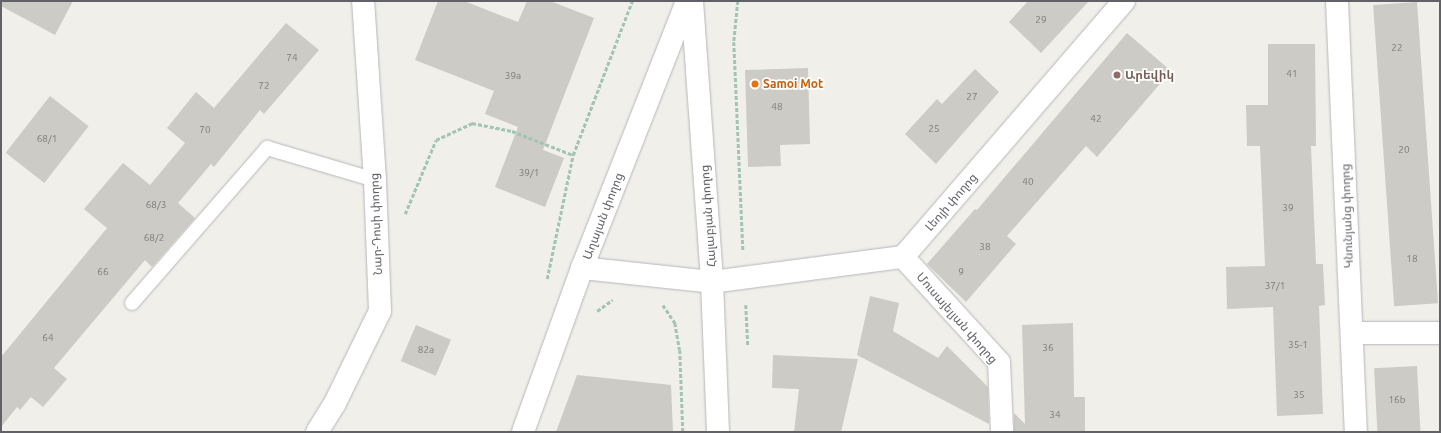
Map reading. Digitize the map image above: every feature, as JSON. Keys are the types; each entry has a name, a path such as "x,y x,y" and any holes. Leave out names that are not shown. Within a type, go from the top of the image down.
{"street":[{"name":"Նար-Դոսի փողոց","path":"317,432 335,403 380,310 375,180 363,1"},
{"name":"Աղայան փողոց","path":"523,432 582,268 687,1"},
{"name":"Հալաբյան փողոց","path":"692,1 712,282 718,432"},
{"name":"Լեոյի փողոց","path":"903,257 1124,1"},
{"name":"Կնունյանց փողոց","path":"1337,1 1356,432"},
{"path":"582,268 712,282 903,257"},
{"name":"Մուսայելյան փողոց","path":"903,257 999,362 1002,432"},
{"path":"1352,333 1440,333"}],"lane":[{"path":"132,303 267,148 375,180"}],"path":[{"path":"546,283 574,155 632,1"},
{"path":"738,1 734,42 748,346"},
{"path":"377,233 398,232 436,140 472,123 512,131 574,155"},
{"path":"593,316 606,302 619,297"},
{"path":"660,303 666,306 675,323 680,350 683,432"}],"building":[{"path":"1,1 73,1 55,35 1,6"},
{"path":"438,1 464,1 518,22 527,1 550,1 594,18 543,150 564,158 545,207 495,187 518,127 485,114 494,91 415,60"},
{"path":"1028,1 1089,1 1041,53 1009,22"},
{"path":"1417,2 1438,303 1394,306 1373,5"},
{"path":"286,23 319,50 264,114 260,110 214,167 211,164 178,203 195,218 152,267 145,260 54,368 67,379 43,407 31,397 20,410 17,407 1,427 1,357 107,228 84,209 123,163 150,185 185,143 167,128 196,92 214,108"},
{"path":"1127,33 1171,71 1097,157 1086,146 1007,236 1016,244 966,302 927,264 975,209 977,210"},
{"path":"1268,44 1315,44 1316,146 1311,146 1316,264 1323,264 1325,305 1319,306 1323,414 1277,416 1273,307 1227,309 1226,267 1265,266 1260,146 1247,146 1246,105 1268,105"},
{"path":"808,68 810,144 780,145 781,166 748,167 745,70"},
{"path":"975,69 999,92 936,164 905,134 937,99 942,104"},
{"path":"50,96 89,126 44,183 6,153"},
{"path":"870,296 899,303 893,331 938,358 947,346 988,387 989,424 857,355"},
{"path":"1073,323 1074,397 1085,397 1085,432 1014,432 1014,413 1025,424 1022,325"},
{"path":"416,325 451,340 436,376 401,361"},
{"path":"773,355 858,359 841,432 794,432 799,389 772,388"},
{"path":"1417,366 1420,432 1377,432 1374,368"},
{"path":"577,375 671,385 673,432 556,432"}],"place":[{"name":"Արեվիկ","path":"1117,75"},
{"name":"Samoi Mot","path":"755,84"}]}
